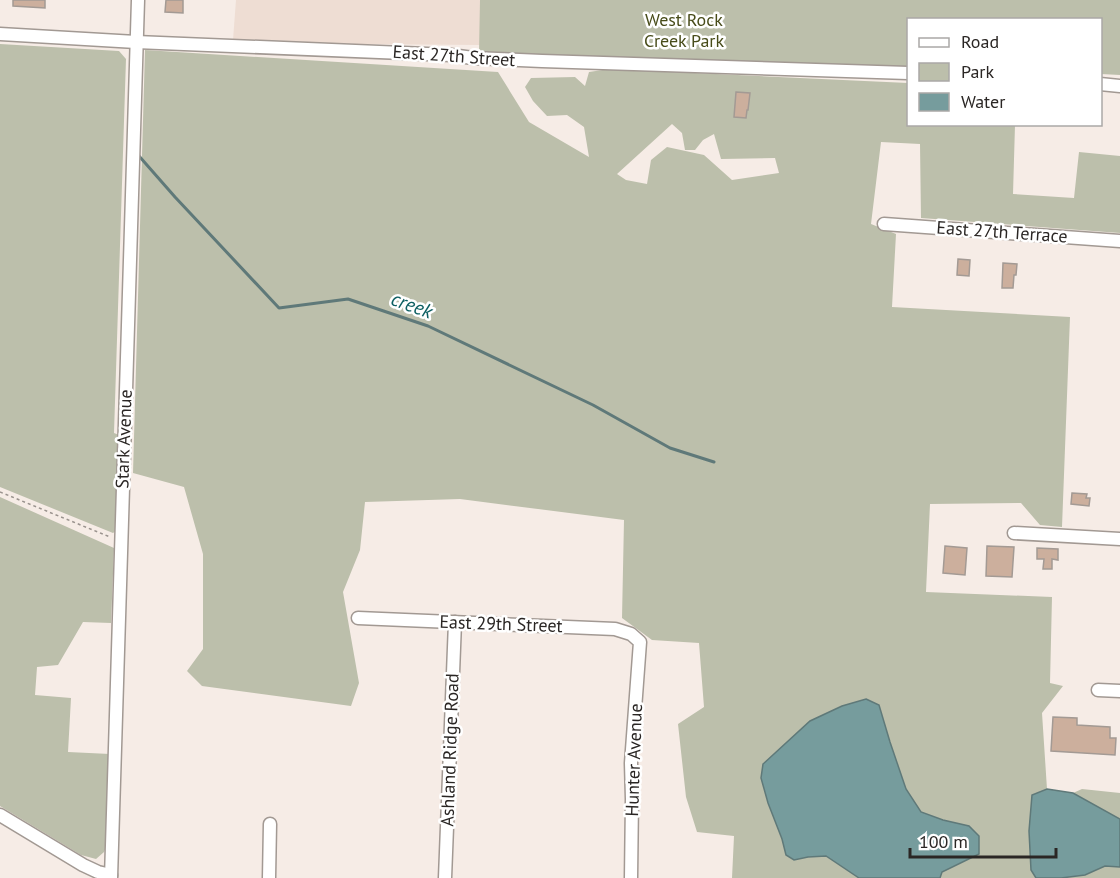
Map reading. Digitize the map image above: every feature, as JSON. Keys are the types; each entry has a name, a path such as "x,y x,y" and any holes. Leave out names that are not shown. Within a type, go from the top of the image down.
{"street":[{"name":"Stark Avenue","path":"111,876 138,0"},
{"name":"East 27th Street","path":"0,34 542,61 907,73"},
{"path":"1102,84 1120,86"},
{"name":"East 27th Terrace","path":"884,224 1120,241"},
{"path":"1014,533 1120,539"},
{"name":"East 29th Street","path":"358,618 615,629 631,633 640,642"},
{"name":"Ashland Ridge Road","path":"446,878 455,622"},
{"name":"Hunter Avenue","path":"631,878 631,763 640,642"},
{"path":"1098,690 1120,691"},
{"path":"0,815 83,865 111,876"},
{"path":"268,878 270,824"}],"path":[{"path":"0,492 121,542"}],"shaded area":[{"path":"236,0 480,0 480,45 233,40"}],"green space":[{"name":"West Rock Creek Park","path":"480,0 1120,0 1120,75 1102,74 1102,18 907,18 907,68 479,52"},
{"path":"0,44 119,51 126,59 114,433 119,435 117,530 113,533 0,487"},
{"path":"145,50 498,72 529,122 589,157 584,127 567,115 547,116 533,101 525,87 531,78 575,77 585,86 589,72 609,69 907,83 907,126 1015,126 1013,194 1074,198 1079,152 1120,156 1120,233 921,218 920,144 881,142 871,224 896,234 892,307 1070,317 1062,527 1040,525 1021,503 930,504 926,592 1052,597 1050,683 1063,686 1042,713 1047,789 1032,795 1031,870 1036,878 940,878 941,872 979,854 943,820 921,812 906,789 879,705 768,803 786,855 794,860 826,856 859,878 732,878 734,836 697,832 686,797 678,724 704,707 699,643 652,640 622,618 624,520 460,499 365,502 360,550 343,592 359,683 351,706 202,686 187,671 203,649 203,554 184,487 133,473","holes":["672,124 682,133 685,150 695,150 703,140 714,134 721,159 775,158 779,173 732,180 704,155 667,147 651,160 647,184 626,180 617,174"]},
{"path":"0,497 114,548 111,623 83,622 58,665 37,667 35,695 71,698 68,752 110,754 108,843 104,852 96,859 81,855 0,806"},
{"path":"1082,789 1120,793 1120,819 1073,793"},
{"path":"1105,866 1120,867 1120,878 1061,878 1085,875"}],"water":[{"path":"866,699 879,705 906,789 921,812 969,826 979,836 979,854 942,872 940,878 859,878 826,856 794,860 786,855 761,778 763,764 810,721 842,706"},
{"path":"1047,789 1073,793 1120,819 1120,867 1105,866 1085,875 1036,878 1031,870 1029,831 1032,795"}],"building":[{"path":"13,0 45,0 45,8 13,6"},
{"path":"166,0 183,0 183,13 165,12"},
{"path":"736,92 750,93 746,118 734,117"},
{"path":"958,259 970,260 969,276 957,275"},
{"path":"1003,263 1017,264 1013,288 1002,288"},
{"path":"1072,493 1087,494 1086,498 1090,498 1089,506 1071,504"},
{"path":"945,546 967,548 965,575 943,573"},
{"path":"987,546 1014,547 1012,577 986,576"},
{"path":"1037,548 1058,549 1058,560 1052,559 1052,569 1043,569 1044,559 1037,559"},
{"path":"1053,717 1077,718 1077,725 1110,727 1110,738 1116,738 1115,755 1051,751"}],"waterway":[{"name":"creek","path":"139,156 279,308 348,299 428,326 593,405 670,448 714,462"}]}
